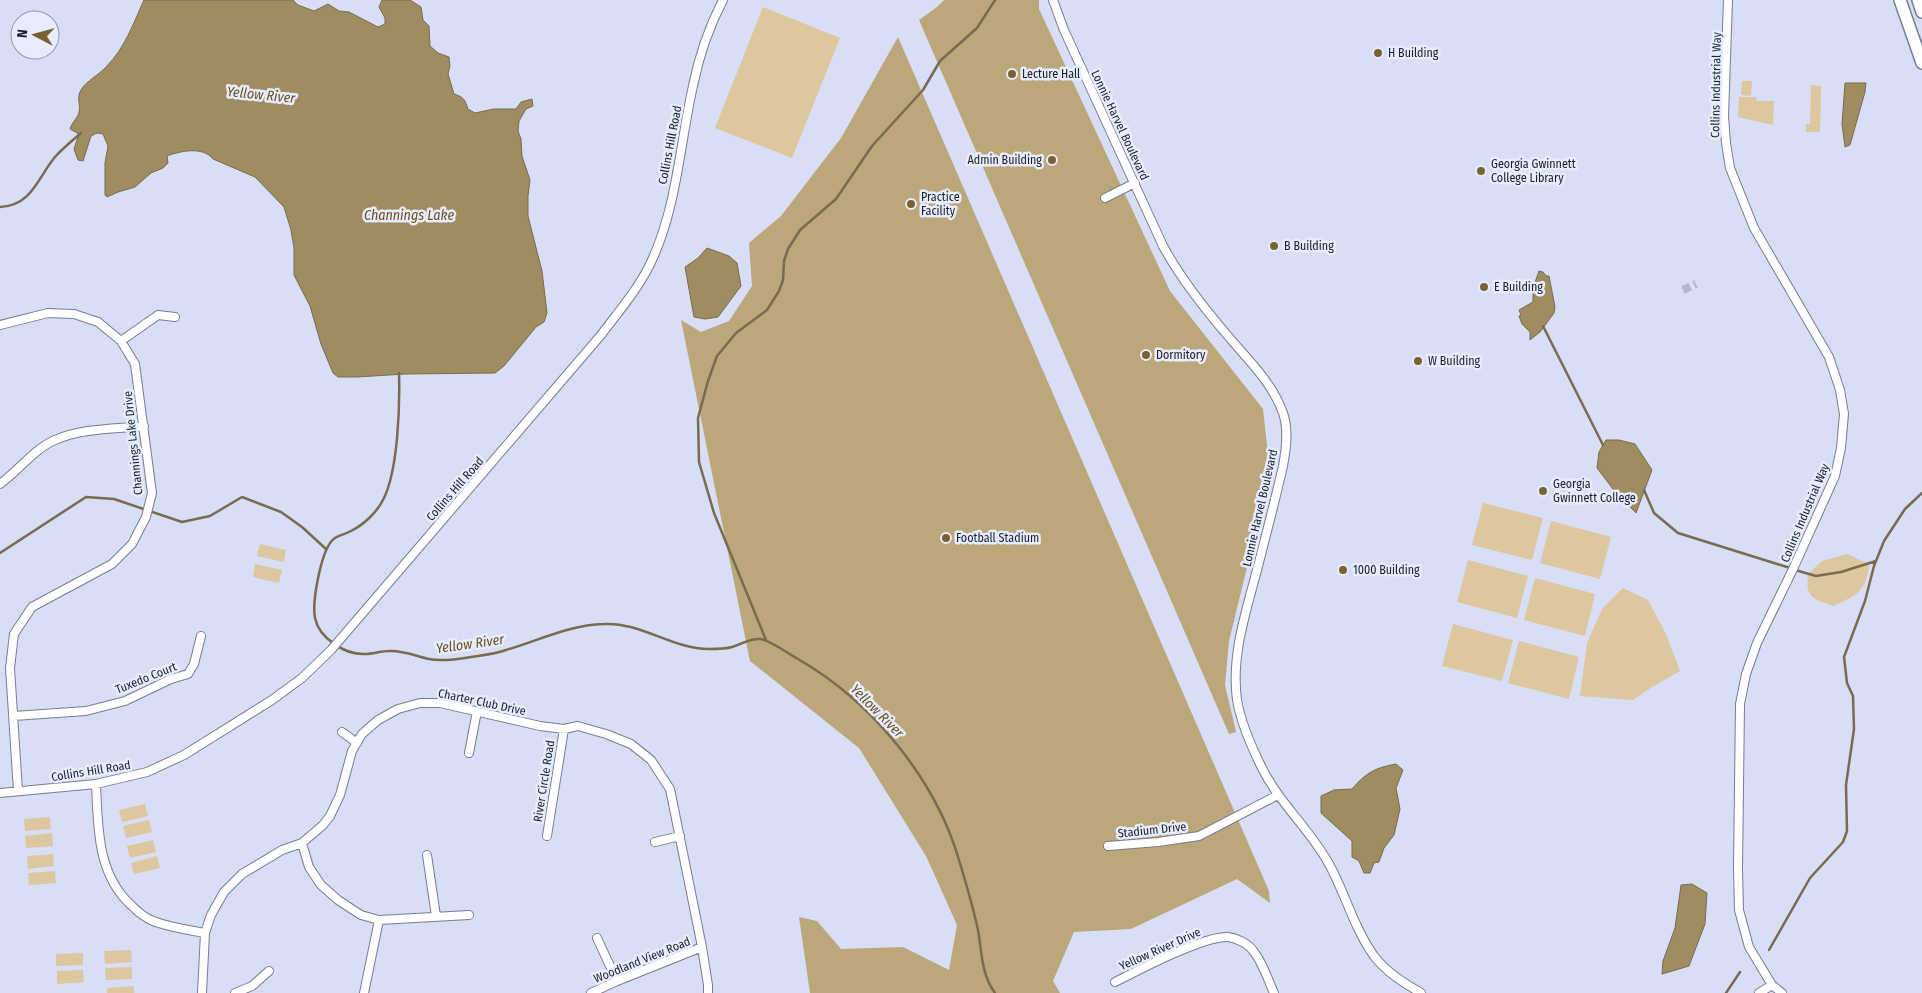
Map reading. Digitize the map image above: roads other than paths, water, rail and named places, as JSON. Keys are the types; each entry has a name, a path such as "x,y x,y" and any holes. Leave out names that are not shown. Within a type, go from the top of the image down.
{"highway":[{"path":"1918,0 1922,12"},
{"path":"1900,1 1922,63"}],"street":[{"name":"Collins Hill Road","path":"0,793 96,784 147,772 169,763 272,700 302,678 331,650 601,335 636,288 652,260 664,227 675,182 693,85 706,38 723,0"},
{"name":"Lonnie Harvel Boulevard","path":"1053,0 1064,30 1163,246 1197,299 1271,387 1283,415 1286,448 1283,466 1243,623 1236,658 1238,701 1244,728 1262,769 1278,795 1314,840 1329,864 1374,957 1394,976 1421,993"},
{"name":"Collins Industrial Way","path":"1728,0 1724,116 1730,168 1754,228 1829,357 1840,390 1844,414 1841,448 1835,476 1757,643 1746,674 1740,704 1739,910 1749,947 1772,985"},
{"path":"1105,198 1135,183"},
{"name":"Channings Lake Drive","path":"0,325 48,314 74,314 98,322 122,340 135,364 152,493 146,517 132,544 112,564 32,607 14,634 10,668 18,791"},
{"path":"122,340 158,315 175,317"},
{"path":"0,484 34,453 55,440 79,432 144,426"},
{"name":"Tuxedo Court","path":"14,716 86,711 125,701 171,679 188,674 194,664 201,636"},
{"name":"Charter Club Drive","path":"202,993 205,934 211,915 224,892 242,874 282,850 302,843 330,816 340,795 352,752 362,734 378,720 398,709 420,703 440,703 540,726 564,729 578,726 631,744 651,760 670,789 702,947 708,993"},
{"path":"469,753 477,711"},
{"name":"River Circle Road","path":"547,836 564,729"},
{"path":"342,732 357,743"},
{"path":"96,784 102,852 106,868 116,891 136,910 151,920 205,934"},
{"name":"Stadium Drive","path":"1108,846 1158,842 1198,836 1278,795"},
{"path":"655,842 680,836"},
{"path":"302,843 309,867 321,885 338,900 361,914 379,920 469,915"},
{"path":"427,855 436,916"},
{"path":"364,993 379,920"},
{"path":"597,938 617,980"},
{"name":"Yellow River Drive","path":"1115,982 1158,961 1213,938 1228,938 1244,943 1255,952 1274,993"},
{"name":"Woodland View Road","path":"591,993 617,980 702,947"},
{"path":"235,993 252,986 269,971"},
{"path":"1759,993 1772,985 1782,993"}],"water":[{"name":"Channings Lake","path":"144,0 293,0 298,5 314,11 328,4 339,11 349,12 378,27 385,24 385,18 379,7 382,0 410,0 421,7 423,20 429,26 430,46 438,53 449,57 450,66 448,74 454,94 464,99 468,109 475,113 494,109 516,109 521,102 532,99 533,106 526,109 519,121 518,131 521,139 522,156 530,180 528,216 542,271 547,313 544,322 536,327 504,366 495,373 338,377 333,373 321,344 310,306 294,275 294,248 284,207 255,177 213,159 203,152 185,151 167,156 168,163 163,168 151,173 135,187 107,197 105,195 105,163 108,146 103,134 97,133 91,136 83,161 78,160 74,149 79,134 70,129 78,114 81,90 113,60 128,35"},
{"path":"1845,83 1866,83 1850,145 1845,147 1842,124"},
{"path":"707,248 729,256 737,263 741,286 718,317 705,319 694,317 685,267 698,258"},
{"path":"1539,271 1549,276 1555,307 1554,313 1540,332 1530,340 1530,332 1522,324 1519,310 1533,302 1533,288"},
{"path":"1606,440 1619,440 1635,444 1652,470 1636,513 1613,489 1597,468 1599,452"},
{"path":"1396,764 1403,770 1396,788 1400,809 1394,835 1384,848 1379,862 1374,863 1370,873 1364,873 1359,861 1352,857 1352,841 1321,813 1321,796 1334,790 1352,789 1371,772"},
{"path":"1692,884 1707,893 1705,924 1689,966 1662,974 1663,961 1675,928 1681,885"}],"waterway":[{"path":"766,640 714,513 699,462 698,418 708,381 717,356 736,333 767,310 779,291 783,280 784,261 788,249 800,230 836,199 872,146 923,90 940,61 977,28 995,0"},
{"name":"Yellow River","path":"0,207 20,202 27,196 55,157 81,133"},
{"path":"1543,326 1603,445"},
{"name":"Yellow River","path":"399,373 395,454 389,486 378,508 366,521 351,531 338,536 330,543 322,563 316,588 314,610 317,625 327,638 341,648 357,654 394,651 439,660 498,652 567,630 604,624 618,624 631,627 695,648 726,648 749,640 766,640 825,676 851,697 875,719 917,771 934,800 959,860 976,921 985,971 990,986 995,993"},
{"path":"1644,490 1654,513 1678,533 1790,568"},
{"path":"1769,950 1810,878 1843,842 1847,831 1846,785 1854,729 1853,696 1847,683 1844,657 1865,601 1874,566 1884,541 1905,509 1922,493"},
{"path":"0,553 86,497 114,499 182,522 210,516 242,497 281,512 302,527 326,549"},
{"path":"1795,570 1816,576 1841,572 1876,561"},
{"path":"1726,993 1740,972"}],"tunnel":[{"path":"1683,290 1696,284"}],"place":[{"name":"H Building","path":"1378,53"},
{"name":"Lecture Hall","path":"1012,74"},
{"name":"Admin Building","path":"1052,160"},
{"name":"Georgia Gwinnett College Library","path":"1481,171"},
{"name":"Practice Facility","path":"911,204"},
{"name":"B Building","path":"1274,246"},
{"name":"E Building","path":"1484,287"},
{"name":"Dormitory","path":"1146,355"},
{"name":"W Building","path":"1418,361"},
{"name":"Georgia Gwinnett College","path":"1543,491"},
{"name":"Football Stadium","path":"946,538"},
{"name":"1000 Building","path":"1343,570"}]}
